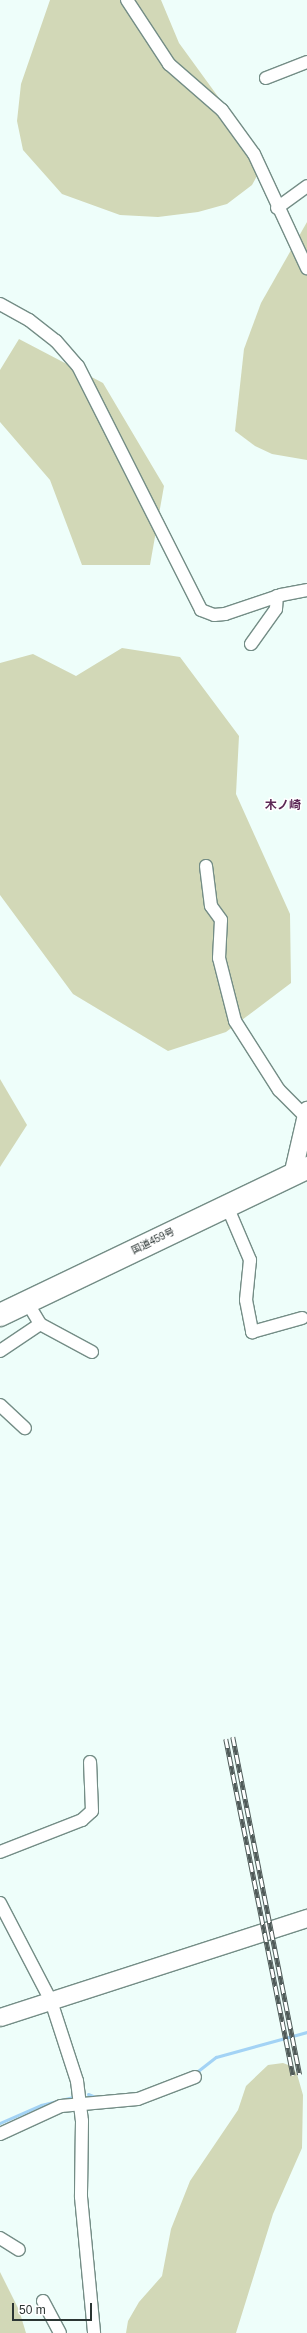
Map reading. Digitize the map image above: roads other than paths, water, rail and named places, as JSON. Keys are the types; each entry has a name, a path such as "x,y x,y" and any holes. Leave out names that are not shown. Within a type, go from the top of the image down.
{"highway":[{"name":"国道459号","path":"0,1315 300,1172"}],"street":[{"path":"127,0 169,64 222,110 236,129 267,177 278,208 307,268"},
{"path":"266,78 307,62"},
{"path":"278,208 307,186"},
{"path":"0,304 29,320 70,355 201,610 214,615 225,614 277,596 307,590"},
{"path":"251,644 276,609 277,596"},
{"path":"206,866 211,906 221,920 219,958 235,1021 279,1090 306,1113 300,1172"},
{"path":"227,1206 250,1260 246,1300 252,1332 302,1318"},
{"path":"27,1302 40,1324 92,1352"},
{"path":"0,1351 40,1324"},
{"path":"0,1405 24,1428"},
{"path":"0,1852 82,1820 87,1816 92,1811 90,1762"},
{"path":"0,1903 51,2001 76,2081 80,2105 81,2197 94,2333"},
{"path":"0,2017 307,1918"},
{"path":"0,2134 61,2106 138,2099 195,2077"},
{"path":"0,2238 19,2250"},
{"path":"43,2301 60,2333"}],"waterway":[{"path":"194,2074 216,2057 307,2032"},
{"path":"88,2094 98,2098"},
{"path":"0,2123 41,2105 73,2097"}],"railway":[{"path":"233,1737 300,2074"},
{"path":"226,1739 293,2075"}],"district":[{"name":"木ノ崎","path":"283,806"}]}
